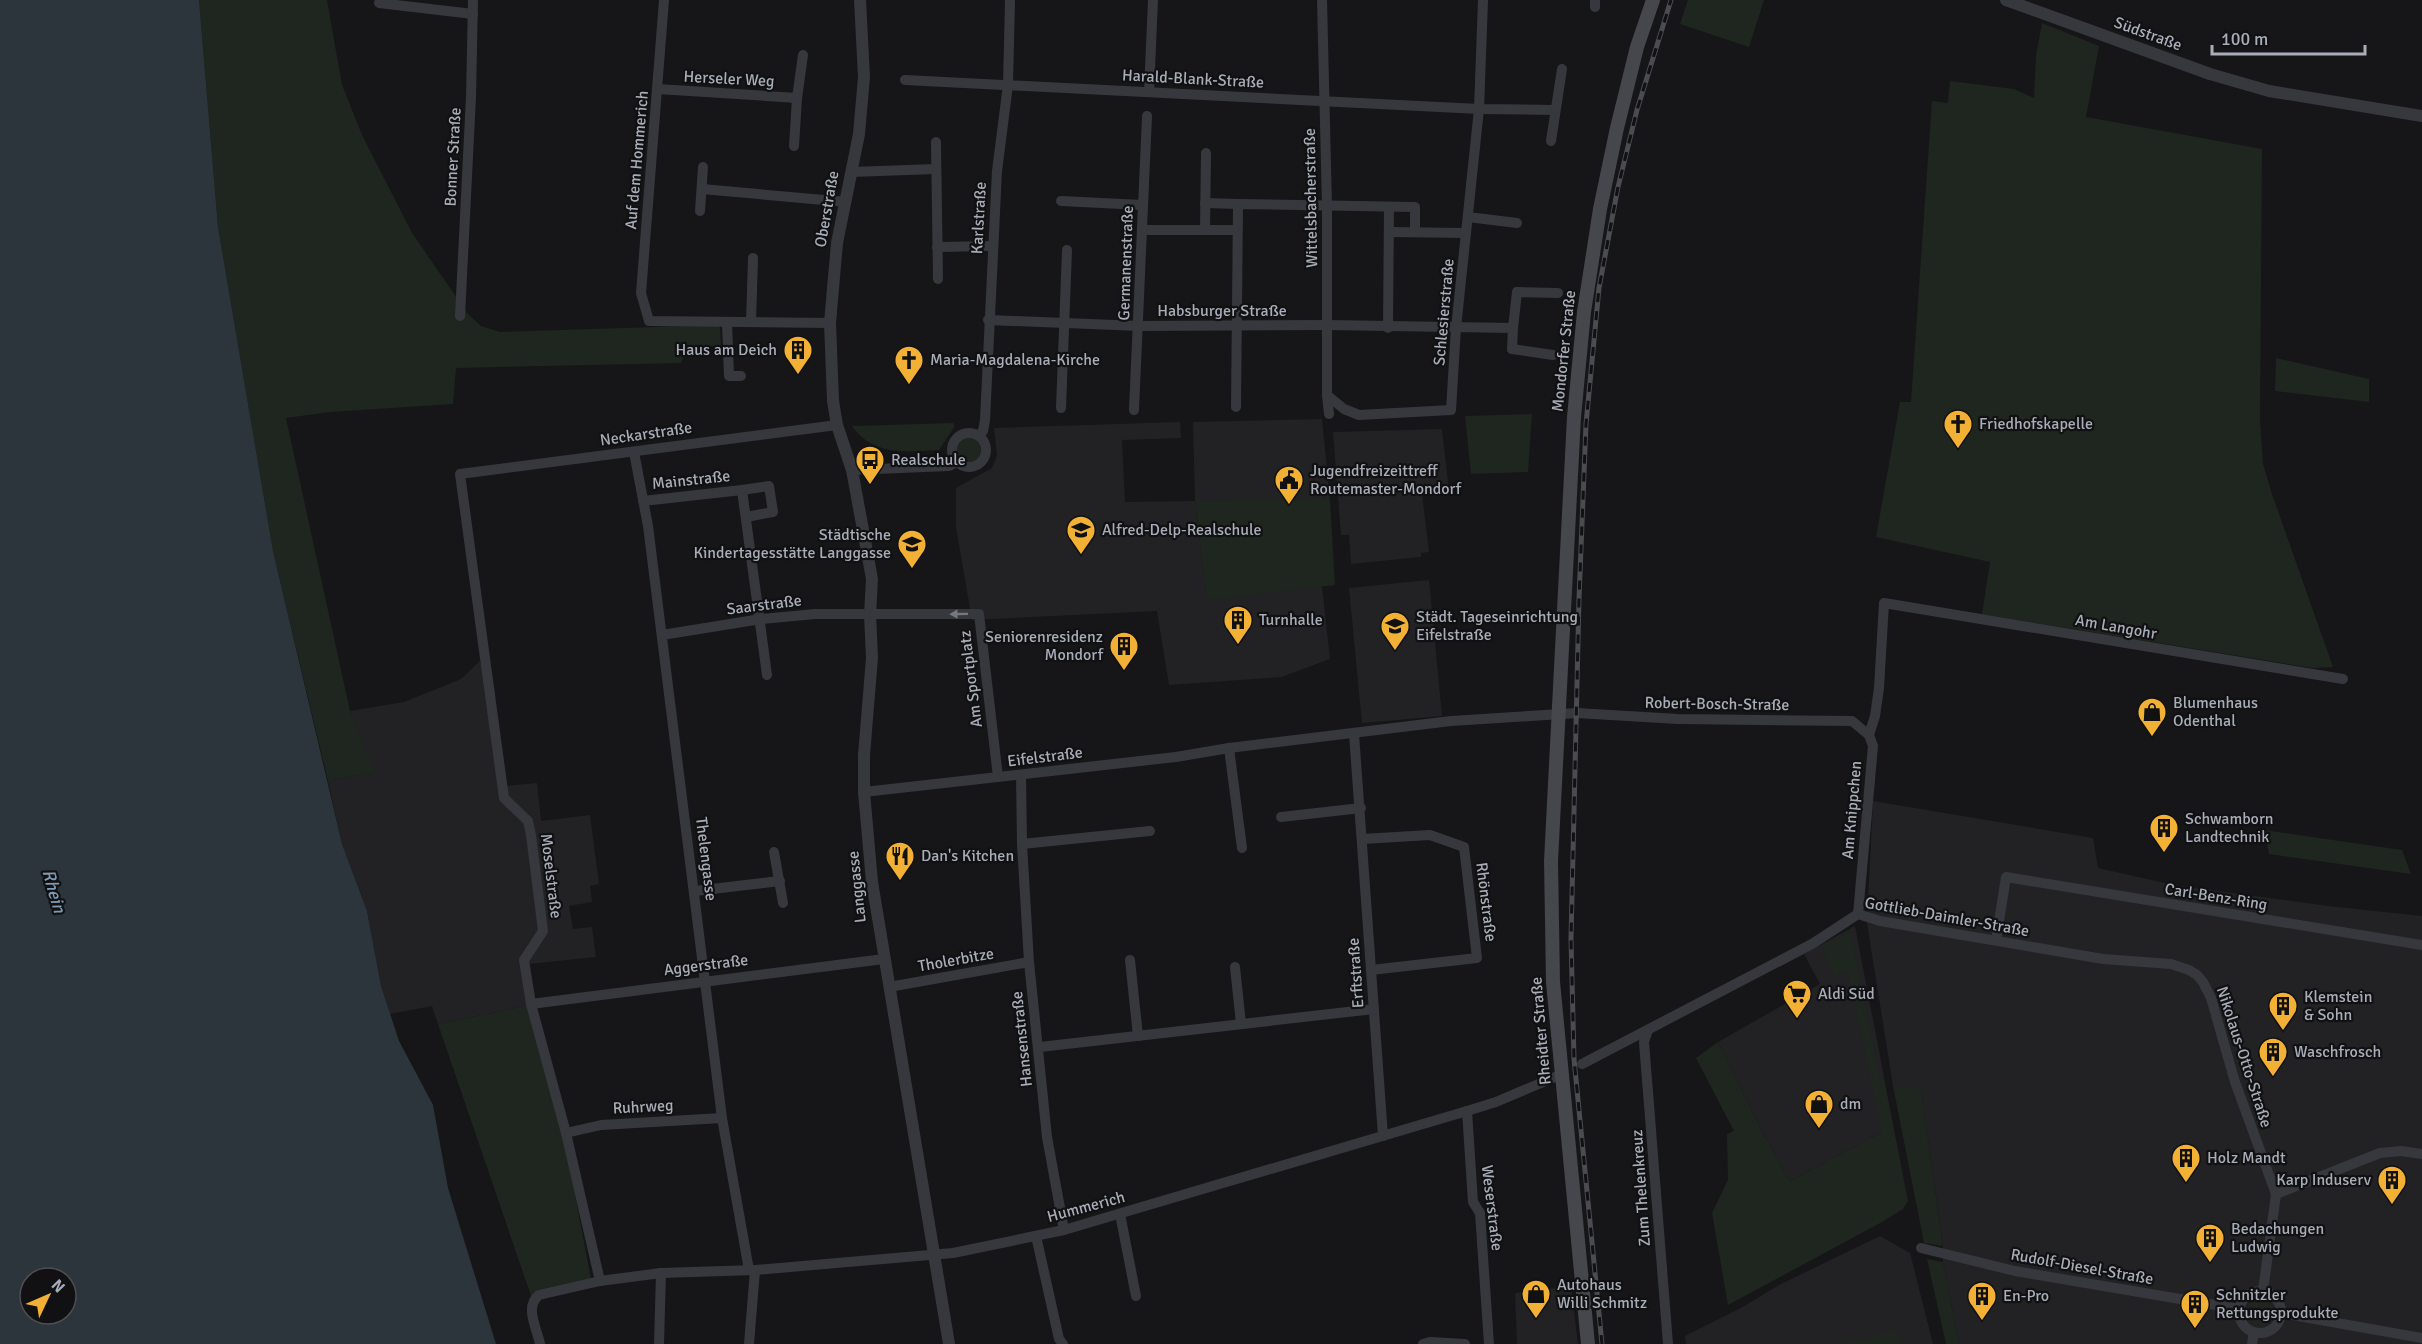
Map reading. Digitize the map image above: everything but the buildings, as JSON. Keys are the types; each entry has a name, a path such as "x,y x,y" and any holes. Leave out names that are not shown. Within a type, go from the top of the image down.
{"main road":[{"name":"Mondorfer Straße","path":"1559,714 1574,417 1584,312 1600,209 1617,128 1637,47 1653,0"},
{"name":"Rheidter Straße","path":"1559,714 1551,861 1553,982 1588,1344"}],"street":[{"name":"Bonner Straße","path":"460,316 471,97 473,0"},
{"name":"Auf dem Hommerich","path":"664,0 641,293 649,321 727,323"},
{"name":"Oberstraße","path":"837,425 833,401 830,323 837,243 859,134 864,77 860,0"},
{"name":"Karlstraße","path":"852,470 949,466 957,462 968,467 981,462 986,448 979,436 983,431 985,420 988,320 997,171 1008,85 1010,0"},
{"path":"1149,92 1153,0"},
{"name":"Wittelsbacherstraße","path":"1322,0 1329,414"},
{"name":"Schlesierstraße","path":"1327,395 1344,409 1359,415 1451,410 1456,328 1479,110 1483,0"},
{"name":"Südstraße","path":"2006,0 2210,74 2268,91 2422,116"},
{"path":"382,2 473,14"},
{"name":"Herseler Weg","path":"794,146 803,55"},
{"path":"1551,141 1562,69"},
{"name":"Harald-Blank-Straße","path":"905,80 1479,110"},
{"name":"Herseler Weg","path":"658,90 797,98"},
{"path":"1479,110 1555,110"},
{"name":"Germanenstraße","path":"1134,410 1147,116"},
{"path":"936,142 938,279"},
{"path":"1205,229 1206,153"},
{"path":"700,211 703,167"},
{"path":"851,172 936,169"},
{"path":"702,189 846,202"},
{"path":"1061,201 1142,205"},
{"path":"1206,203 1415,207 1415,232"},
{"path":"1236,406 1238,204"},
{"path":"1388,328 1389,207"},
{"path":"1468,217 1517,223"},
{"path":"1142,230 1238,230"},
{"path":"1389,232 1466,233"},
{"path":"937,248 993,246"},
{"path":"1061,408 1067,250"},
{"path":"751,322 753,258"},
{"path":"1553,355 1512,350 1513,328 1517,292 1558,292"},
{"name":"Habsburger Straße","path":"988,320 1065,325 1513,328"},
{"path":"741,376 729,376 727,323 830,323"},
{"name":"Neckarstraße","path":"460,474 837,425"},
{"name":"Langgasse","path":"837,425 852,470 872,579 870,615 872,658 864,756 864,792 872,882 949,1344"},
{"path":"957,462 952,450 956,439 967,433 979,436"},
{"name":"Thelengasse","path":"634,452 662,635 722,1118 752,1270 749,1344"},
{"name":"Moselstraße","path":"460,474 504,798 528,821 531,835 543,931 524,960 531,1004 566,1133 600,1281"},
{"name":"Mainstraße","path":"643,501 769,486 773,512 746,517"},
{"name":"Mainstraße","path":"742,490 767,675"},
{"name":"Am Langohr","path":"1884,603 2343,680"},
{"name":"Am Knippchen","path":"1858,914 1873,746 1869,735 1875,716 1879,688 1884,603"},
{"name":"Saarstraße","path":"662,635 761,619 815,614 870,615"},
{"name":"Am Sportplatz","path":"870,615 979,614 998,777"},
{"name":"Eifelstraße","path":"864,792 1176,757 1229,748 1450,721 1559,714"},
{"name":"Robert-Bosch-Straße","path":"1559,714 1852,722 1869,735"},
{"name":"Erftstraße","path":"1354,734 1383,1136"},
{"path":"1229,748 1242,848"},
{"name":"Hansenstraße","path":"1021,775 1022,844 1029,962 1040,1047 1047,1137 1064,1230"},
{"path":"1281,817 1361,808"},
{"path":"1022,844 1150,831"},
{"name":"Rhönstraße","path":"1362,839 1431,835 1464,847 1477,958 1371,970"},
{"path":"774,852 783,903"},
{"name":"Carl-Benz-Ring","path":"1996,940 2006,877 2422,945"},
{"path":"695,891 780,881"},
{"name":"Gottlieb-Daimler-Straße","path":"1582,1064 1812,944 1858,914 1880,921 2103,959 2171,964 2181,966 2197,975"},
{"name":"Aggerstraße","path":"531,1004 705,980 884,959"},
{"path":"1130,960 1138,1036"},
{"name":"Tholerbitze","path":"889,987 1029,962"},
{"path":"1236,967 1241,1024"},
{"name":"Nikolaus-Otto-Straße","path":"2197,975 2211,999 2237,1089 2276,1194 2263,1291"},
{"path":"1040,1047 1374,1009"},
{"name":"Zum Thelenkreuz","path":"1648,1030 1644,1042 1668,1344"},
{"name":"Hummerich","path":"540,1344 530,1307 539,1295 600,1281 661,1274 752,1270 953,1253 1064,1230 1467,1111 1561,1076"},
{"name":"Weserstraße","path":"1467,1111 1473,1202 1480,1213 1489,1344"},
{"name":"Ruhrweg","path":"566,1133 601,1125 722,1118"},
{"path":"2276,1194 2380,1153 2401,1151 2422,1154"},
{"path":"1120,1214 1136,1296"},
{"path":"1035,1236 1059,1339 1063,1344"},
{"name":"Rudolf-Diesel-Straße","path":"1921,1248 2015,1271 2239,1309"},
{"path":"659,1344 661,1274"},
{"path":"2263,1291 2274,1296 2280,1307 2280,1320 2272,1329 2260,1333 2253,1332 2240,1321 2239,1309 2245,1297 2250,1293 2263,1291"},
{"path":"2281,1313 2422,1338"},
{"path":"2252,1344 2253,1332"},
{"path":"1423,1344 1430,1341 1465,1344"}],"shaded area":[{"path":"199,0 327,0 342,85 362,135 412,233 468,314 481,326 500,332 717,325 720,328 721,346 687,346 681,363 456,368 453,404 330,412 286,418 350,711 374,772 328,781 273,551 218,227"},
{"path":"1688,0 1764,0 1749,47 1680,24"},
{"path":"2042,23 2099,46 2086,117 2262,149 2260,422 2263,464 2333,667 2312,668 1982,614 1990,562 1876,537 1900,402 1911,402 1932,101 1948,103 1950,81 2014,89 2034,98 2036,56"},
{"path":"2276,358 2369,379 2369,402 2275,391"},
{"path":"1532,414 1528,472 1471,474 1465,416"},
{"path":"1322,419 1330,500 1195,501 1193,422"},
{"name":"Alfred-Delp-Realschule","path":"1180,422 1181,438 1122,440 1125,502 1195,501 1207,599 1322,586 1330,659 1281,677 1169,685 1157,611 972,620 956,527 956,488 992,468 997,455 994,428"},
{"path":"953,423 955,426 939,450 914,451 891,450 870,443 852,426"},
{"path":"1442,429 1449,491 1422,494 1429,552 1421,553 1421,557 1351,564 1349,535 1341,535 1333,432"},
{"path":"969,438 978,441 981,450 978,459 969,462 960,459 957,450 960,441"},
{"path":"1330,500 1335,585 1207,600 1195,501"},
{"name":"Städt. Tageseinrichtung Eifelstraße","path":"1429,580 1442,716 1362,723 1349,588"},
{"path":"480,661 506,786 537,783 541,821 590,815 599,884 590,886 592,902 569,906 573,929 592,927 596,957 529,964 535,1004 438,1024 432,1006 390,1014 381,986 367,911 342,844 328,781 373,772 350,711 404,702 461,679"},
{"path":"1873,801 2093,838 2098,868 2174,885 2422,916 2422,1344 1959,1344 1943,1262 1943,1245 1921,1090 1893,1086 1867,923"},
{"path":"2264,830 2402,850 2411,874 2269,854"},
{"path":"1855,926 1884,1077 1882,1132 1790,1181 1763,1133 1718,1042 1820,984 1804,954"},
{"path":"1850,931 1880,1079 1884,1078 1908,1201 1903,1209 1882,1222 1728,1305 1712,1213 1728,1180 1727,1134 1734,1131 1696,1058 1718,1042 1763,1133 1790,1181 1882,1132 1848,971 1835,976 1821,947"},
{"path":"535,1004 564,1136 591,1279 531,1296 438,1024"},
{"path":"1893,1086 1921,1089 1943,1246 1924,1243"},
{"path":"1880,1236 1910,1253 1933,1344 1686,1344 1685,1336 1741,1308 1779,1285"},
{"path":"1927,1259 1943,1262 1959,1344 1946,1344"},
{"path":"1571,1286 1578,1344 1517,1344 1515,1293"},
{"path":"2260,1299 2269,1303 2273,1312 2269,1321 2260,1325 2251,1321 2247,1312 2251,1303"},
{"path":"1895,1329 1900,1344 1846,1344 1845,1340 1857,1342"}],"water":[{"name":"Rhein","path":"0,0 199,0 218,227 273,551 342,844 367,911 381,986 399,1041 433,1105 448,1188 496,1344 0,1344"}],"railway":[{"path":"1602,1344 1574,1059 1571,939 1579,599 1586,424 1599,288 1618,187 1637,110 1671,0"}],"place":[{"name":"Haus am Deich","path":"798,376"},
{"name":"Maria-Magdalena-Kirche","path":"909,386"},
{"name":"Friedhofskapelle","path":"1958,450"},
{"name":"Realschule","path":"870,486"},
{"name":"Jugendfreizeittreff Routemaster-Mondorf","path":"1289,506"},
{"name":"Alfred-Delp-Realschule","path":"1081,556"},
{"name":"Städtische Kindertagesstätte Langgasse","path":"912,570"},
{"name":"Turnhalle","path":"1238,646"},
{"name":"Städt. Tageseinrichtung Eifelstraße","path":"1395,652"},
{"name":"Seniorenresidenz Mondorf","path":"1124,672"},
{"name":"Blumenhaus Odenthal","path":"2152,738"},
{"name":"Schwamborn Landtechnik","path":"2164,854"},
{"name":"Dan's Kitchen","path":"900,882"},
{"name":"Aldi Süd","path":"1797,1020"},
{"name":"Klemstein & Sohn","path":"2283,1032"},
{"name":"Waschfrosch","path":"2273,1078"},
{"name":"dm","path":"1819,1130"},
{"name":"Holz Mandt","path":"2186,1184"},
{"name":"Karp Induserv","path":"2392,1206"},
{"name":"Bedachungen Ludwig","path":"2210,1264"},
{"name":"Autohaus Willi Schmitz","path":"1536,1320"},
{"name":"En-Pro","path":"1982,1322"},
{"name":"Schnitzler Rettungsprodukte","path":"2195,1330"}]}
